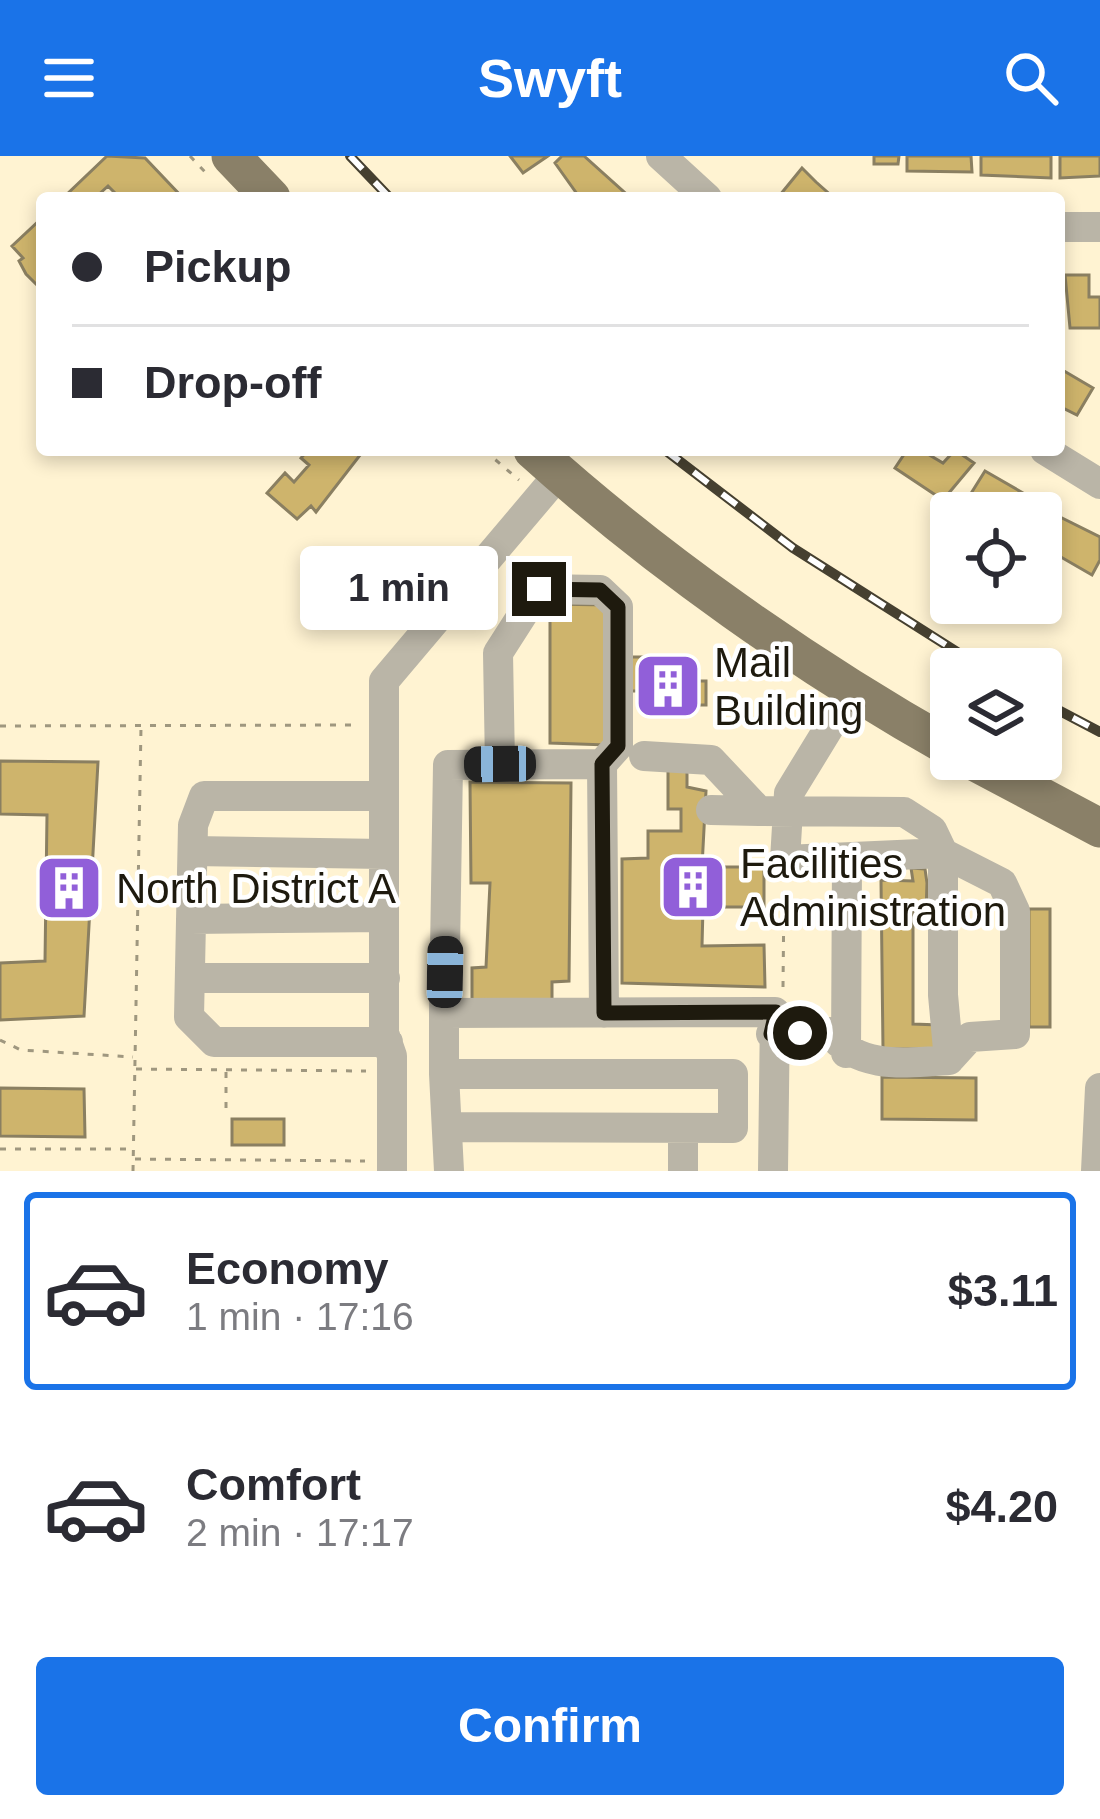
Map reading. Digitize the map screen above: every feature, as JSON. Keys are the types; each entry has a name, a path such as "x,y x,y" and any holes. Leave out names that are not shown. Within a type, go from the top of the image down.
{"main road":[{"path":"231,156 265,192"},
{"path":"538,469 852,690 930,736"},
{"path":"1010,780 1100,828"}],"street":[{"path":"662,156 701,192"},
{"path":"1065,227 1100,227"},
{"path":"1055,456 1100,484"},
{"path":"392,1167 385,978 384,681 443,609 538,469"},
{"path":"401,568 443,609"},
{"path":"500,764 498,653 539,589 600,590 618,607 618,746 602,764 604,1013"},
{"path":"772,811 789,793 852,690"},
{"path":"444,1013 604,1013 773,1023 829,1033 846,1053 882,1061 949,1060 970,1037 1015,1034 1015,911 1002,883 943,853 897,852 847,861 785,860 772,811 711,760 644,756"},
{"path":"449,1171 444,1074 448,765 602,764"},
{"path":"384,796 204,796 194,825 189,1017 214,1042 390,1057"},
{"path":"711,810 904,812 932,830 943,853 949,1060"},
{"path":"193,850 384,854"},
{"path":"846,1053 847,861"},
{"path":"191,919 385,917"},
{"path":"190,978 385,978"},
{"path":"772,1171 773,1023"},
{"path":"444,1074 733,1074 733,1128 448,1127"},
{"path":"1096,1171 1100,1088"},
{"path":"682,1129 682,1171"}],"path":[{"path":"501,456 538,469"},
{"path":"0,726 366,725"},
{"path":"133,1171 141,727"},
{"path":"773,1023 782,991 785,860"},
{"path":"0,1040 21,1050 135,1057"},
{"path":"135,1069 226,1070 390,1057"},
{"path":"226,1070 226,1113"},
{"path":"0,1149 134,1149"},
{"path":"133,1159 392,1167"}],"building":[{"path":"107,156 145,158 177,192 114,192 108,186 102,192 69,192"},
{"path":"510,156 548,156 523,173"},
{"path":"562,156 584,156 624,192 576,192 555,163"},
{"path":"874,156 899,156 898,164 874,164"},
{"path":"907,156 971,156 972,172 907,171"},
{"path":"981,156 1051,156 1051,178 981,175"},
{"path":"1060,156 1100,156 1100,176 1060,178"},
{"path":"802,168 827,192 782,192"},
{"path":"36,224 36,284 26,274 19,261 23,258 12,246"},
{"path":"1065,275 1089,275 1089,297 1100,297 1100,328 1070,328"},
{"path":"1065,372 1093,388 1077,415 1065,409"},
{"path":"359,456 316,512 311,506 297,519 267,493 285,473 294,482 309,465 301,458"},
{"path":"903,456 931,456 943,463 949,456 964,456 974,463 950,492 931,492 895,468"},
{"path":"985,471 1021,492 972,492"},
{"path":"1062,518 1100,537 1100,560 1092,575 1062,558"},
{"path":"550,604 607,605 607,745 550,743"},
{"name":"Mail Building","path":"630,657 687,657 687,681 706,681 706,705 659,705 659,714 648,713 649,691 630,691"},
{"name":"North District A","path":"0,761 98,762 84,1016 0,1020 0,963 45,961 47,815 0,814"},
{"name":"Facilities Administration","path":"668,768 687,768 687,787 706,791 702,867 764,867 764,907 703,907 702,946 764,945 765,987 622,983 622,859 648,858 648,831 681,831 681,809 668,809"},
{"path":"470,782 571,783 569,981 552,982 552,1001 472,1001 472,968 486,967 490,883 471,883"},
{"path":"911,868 925,869 927,883 926,912 913,912 913,1024 939,1025 939,1049 883,1049 881,880 913,881"},
{"path":"1029,909 1050,909 1050,1027 1029,1027"},
{"path":"882,1077 976,1078 976,1120 882,1119"},
{"path":"0,1088 84,1089 85,1137 0,1136"},
{"path":"232,1119 284,1119 284,1145 232,1145"}],"railway":[{"path":"350,156 384,192"},
{"path":"673,456 793,548 951,648"},
{"path":"1062,712 1100,732"}],"place":[{"name":"Mail Building","path":"668,686"},
{"name":"Facilities Administration","path":"693,887"},
{"name":"North District A","path":"69,888"}],"route":[{"path":"539,589 600,590 618,607 618,746 602,764 604,1013 776,1012 771,1034 800,1033"}]}
